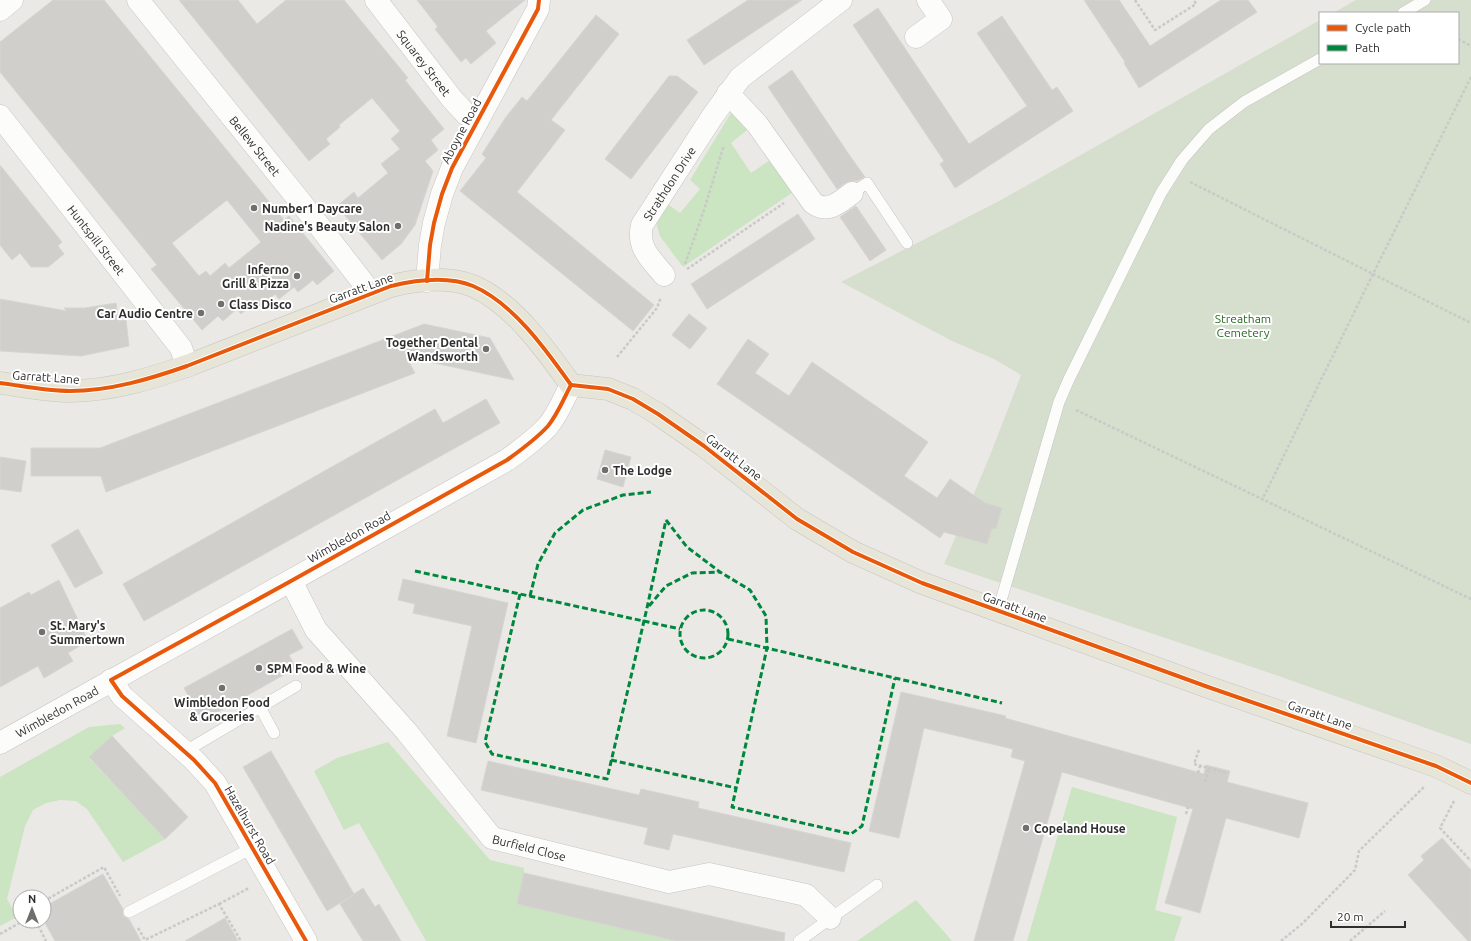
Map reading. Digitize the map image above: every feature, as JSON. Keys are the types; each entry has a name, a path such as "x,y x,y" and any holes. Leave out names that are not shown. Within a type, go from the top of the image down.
{"main road":[{"name":"Garratt Lane","path":"0,383 70,391 105,388 155,377 187,366 391,286 406,282 427,281 450,281 472,286 494,298 512,312 544,346 571,384 608,389 633,399 658,414 704,446 797,519 847,548 922,583 1208,687 1436,766 1468,782"}],"street":[{"path":"0,10 12,0"},
{"name":"Bellew Street","path":"138,0 299,200 371,294"},
{"name":"Squarey Street","path":"376,0 452,99 466,114 478,120"},
{"name":"Aboyne Road","path":"427,281 430,245 442,194 452,168 538,9 539,0"},
{"name":"Strathdon Drive","path":"673,273 642,246 640,235 642,225 728,93 740,78 840,0"},
{"path":"916,37 941,20 928,0"},
{"path":"728,93 756,124 813,203 823,208 829,207 852,193"},
{"name":"Huntspill Street","path":"0,116 181,348 187,366"},
{"name":"Wimbledon Road","path":"0,743 507,460 528,444 547,426 555,416 571,384"},
{"name":"Burfield Close","path":"291,581 316,630 406,731 492,838 669,882 709,874 806,895 830,918"},
{"name":"Hazelhurst Road","path":"111,680 122,696 184,752 215,783 306,941"}],"lane":[{"path":"1404,12 1425,0"},
{"path":"998,611 1059,402 1158,200 1182,160 1209,129 1244,102 1319,60"},
{"path":"852,193 867,183 907,243"},
{"path":"184,752 296,686"},
{"path":"260,707 274,733"},
{"path":"130,912 252,848"},
{"path":"798,941 877,885"}],"path":[{"path":"1135,0 1155,30 1196,4 1194,0"},
{"path":"1459,40 1471,46"},
{"path":"1262,500 1471,77"},
{"path":"687,269 685,266 725,140"},
{"path":"1174,174 1471,323"},
{"path":"673,273 687,269 804,190"},
{"path":"617,357 657,308"},
{"path":"1059,402 1471,599"},
{"path":"1199,750 1194,764 1226,773"},
{"path":"1198,773 1200,766"},
{"path":"1281,941 1303,923 1355,870 1359,850 1425,786 1436,766"},
{"path":"1205,782 1209,768"},
{"path":"1468,782 1440,828 1471,861"},
{"path":"1186,814 1188,808"},
{"path":"219,904 269,878"},
{"path":"1350,941 1385,910"},
{"path":"0,934 12,927"},
{"path":"40,929 46,941"}],"green space":[{"name":"Streatham Cemetery","path":"1356,0 1471,0 1471,744 1264,671 944,564 989,458 1021,375 994,359 952,341 841,282 999,201 1319,21 1319,64 1459,64 1459,12 1335,12"},
{"path":"734,111 747,130 731,143 751,173 773,158 796,190 683,267 660,236 656,223 665,202 680,213 700,189 690,180 731,113"},
{"path":"120,724 125,728 112,736 89,758 165,839 123,862 87,809 76,801 60,800 46,803 33,810 25,826 7,899 12,908 12,920 0,926 0,777 89,727"},
{"path":"388,742 490,860 524,868 517,904 676,941 426,941 359,823 344,830 314,771 337,758"},
{"path":"1072,787 1177,817 1155,910 1182,917 1174,941 1027,941"},
{"path":"916,900 952,941 857,941"}],"building":[{"path":"53,0 104,0 284,220 289,216 334,271 317,285 313,280 298,292 294,287 279,299 275,294 260,307 256,302 241,314 237,309 223,321 218,316 202,330 151,269 157,265 0,72 0,42","holes":["227,200 261,242 229,268 225,263 210,276 206,271 199,276 172,243"]},
{"path":"179,0 238,0 257,24 286,0 344,0 408,78 405,80 444,129 431,140 438,150 425,161 433,171 415,225 401,244 382,260 337,206 354,192 358,198 388,173 381,164 400,149 391,139 400,131 372,98 339,125 340,127 326,139 330,144 309,161"},
{"path":"417,0 525,0 486,31 496,43 471,64 466,58 461,62 435,29 438,27"},
{"path":"748,0 802,0 704,65 687,40"},
{"path":"1084,0 1119,0 1150,46 1221,0 1248,0 1257,12 1139,88 1124,63 1125,62"},
{"path":"878,8 969,144 1027,106 977,33 1002,16 1052,90 1057,87 1073,111 955,188 940,164 944,161 853,25"},
{"path":"596,15 619,34 551,120 565,130 517,192 654,305 633,331 460,191 486,158 482,154 506,117 522,97 527,101"},
{"path":"792,70 865,177 857,181 845,183 837,189 768,87"},
{"path":"669,76 677,76 698,92 631,179 605,159"},
{"path":"0,165 62,242 58,246 64,254 48,267 31,267 20,253 12,260 0,245"},
{"path":"856,206 886,250 870,261 840,217"},
{"path":"798,214 815,239 707,309 691,284"},
{"path":"0,299 67,311 64,308 85,308 116,303 119,321 126,320 129,346 81,356 0,351"},
{"path":"689,314 707,328 690,349 672,335"},
{"path":"424,324 490,338 514,380 406,357 415,373 106,492 101,476 31,476 31,448 100,448"},
{"path":"748,339 769,354 755,373 789,396 812,362 928,442 904,476 937,498 950,479 985,503 1002,508 996,529 992,528 987,544 944,532 940,538 717,384"},
{"path":"486,399 500,423 144,621 123,584 435,409 443,423"},
{"name":"The Lodge","path":"605,450 631,457 623,487 597,479"},
{"path":"0,457 26,461 21,492 0,489"},
{"path":"78,529 103,573 75,588 51,545"},
{"path":"403,579 508,603 476,743 447,736 472,626 413,613 415,604 398,600"},
{"name":"St. Mary's Summertown","path":"59,580 88,641 68,653 73,661 44,678 38,666 0,687 0,608 29,592 31,595"},
{"path":"292,629 303,648 289,655 296,668 202,721 184,688"},
{"name":"Copeland House","path":"901,692 1006,716 1005,718 1204,774 1206,765 1230,771 1227,782 1308,803 1299,838 1226,818 1200,913 1165,903 1193,809 1062,772 1013,941 974,941 1025,761 1011,757 1013,749 924,728 899,838 869,831"},
{"path":"112,736 188,817 165,839 89,757"},
{"path":"271,751 354,894 363,888 375,907 379,904 401,941 363,941 340,904 353,895 327,911 243,767"},
{"path":"488,761 639,795 641,789 699,802 698,808 851,843 844,872 673,834 669,850 644,844 648,828 481,790"},
{"path":"1442,838 1471,870 1471,941 1468,941 1408,875 1424,860 1421,856"},
{"path":"524,873 785,933 784,941 676,941 517,904"},
{"path":"103,874 123,909 123,916 129,919 141,941 55,941 48,929 52,929 52,903"},
{"path":"225,918 238,941 185,941"}],"marked path":[{"path":"530,596 538,564 555,533 583,510 623,495 651,492"},
{"path":"666,520 687,547 720,572 750,590 766,616 767,648 732,807 851,834 862,826 895,678"},
{"path":"520,594 485,742 492,754 607,779 666,520"},
{"path":"415,571 680,629"},
{"path":"649,606 666,586 692,573 720,572"},
{"path":"699,610 709,610 721,617 728,629 728,634 728,639 721,651 709,658 699,658 691,654 684,647 680,639 680,629 684,621 691,614 699,610"},
{"path":"728,639 1002,703"},
{"path":"611,760 736,788"}],"cycle path":[{"path":"427,281 430,245 434,223 442,194 452,168 538,9 539,0"},
{"path":"0,383 61,391 115,387 187,366 391,286 432,280 463,283 473,286 488,294 515,316 540,343 571,385 608,389 633,399 658,414 704,446 797,519 853,552 922,583 1208,687 1436,766 1471,783"},
{"path":"306,941 215,783 194,760 122,696 111,680 507,460 533,440 548,426 558,411 571,385"}],"place":[{"name":"Number1 Daycare","path":"254,208"},
{"name":"Nadine's Beauty Salon","path":"398,226"},
{"name":"Inferno Grill & Pizza","path":"297,276"},
{"name":"Class Disco","path":"221,304"},
{"name":"Car Audio Centre","path":"201,313"},
{"name":"Together Dental Wandsworth","path":"486,349"},
{"name":"The Lodge","path":"605,470"},
{"name":"St. Mary's Summertown","path":"42,632"},
{"name":"SPM Food & Wine","path":"259,668"},
{"name":"Wimbledon Food & Groceries","path":"222,688"},
{"name":"Copeland House","path":"1026,828"}]}
